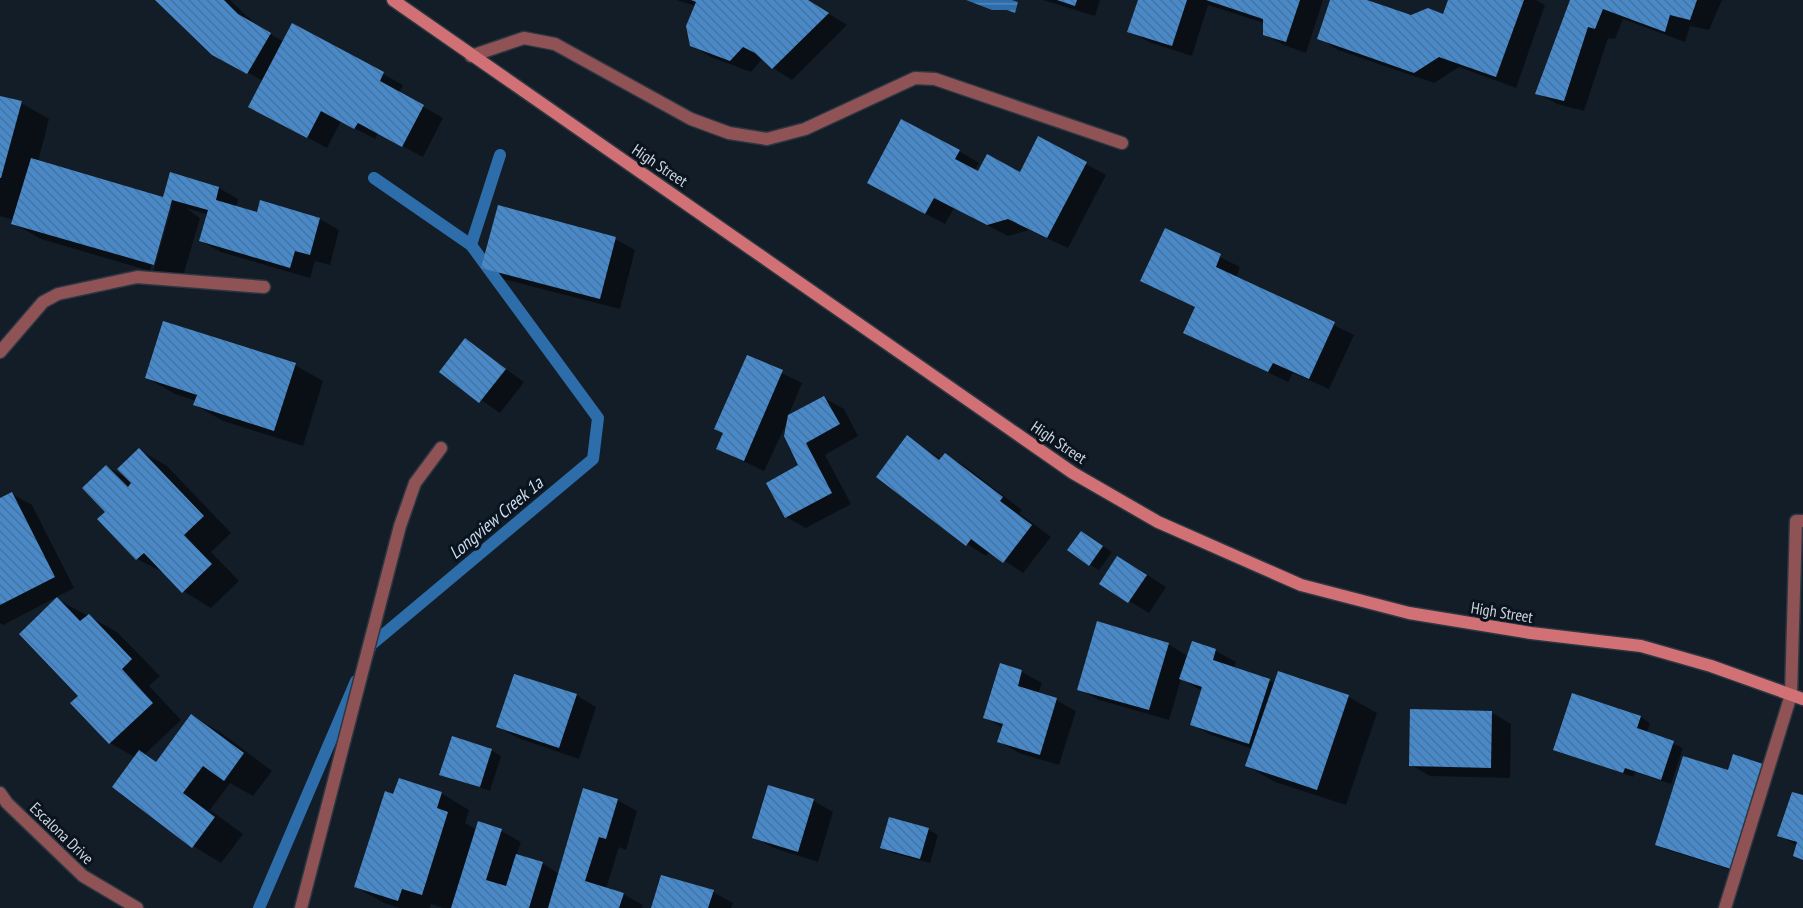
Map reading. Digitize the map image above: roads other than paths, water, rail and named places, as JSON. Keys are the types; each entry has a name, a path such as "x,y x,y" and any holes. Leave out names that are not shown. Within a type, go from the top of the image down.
{"main road":[{"name":"High Street","path":"393,0 1074,473 1158,522 1301,585 1410,614 1531,633 1641,646 1711,666 1797,697"}],"street":[{"path":"471,56 524,38 555,44 603,68 691,119 729,133 767,139 805,129 915,78 935,79 1122,143"},
{"path":"0,352 43,303 58,294 137,277 264,287"},
{"path":"301,908 400,526 415,483 441,448"},
{"path":"1725,908 1797,697 1796,521 1803,521"},
{"name":"Escalona Drive","path":"0,793 83,876 137,908"}],"water":[{"path":"966,0 1018,2 1015,13 1007,10 992,10"}],"waterway":[{"name":"Longview Creek 1a","path":"368,654 371,645 593,459 598,418 471,245 500,155"},
{"path":"374,178 471,245"},
{"name":"Longview Creek 1a","path":"259,908 356,681"}]}
